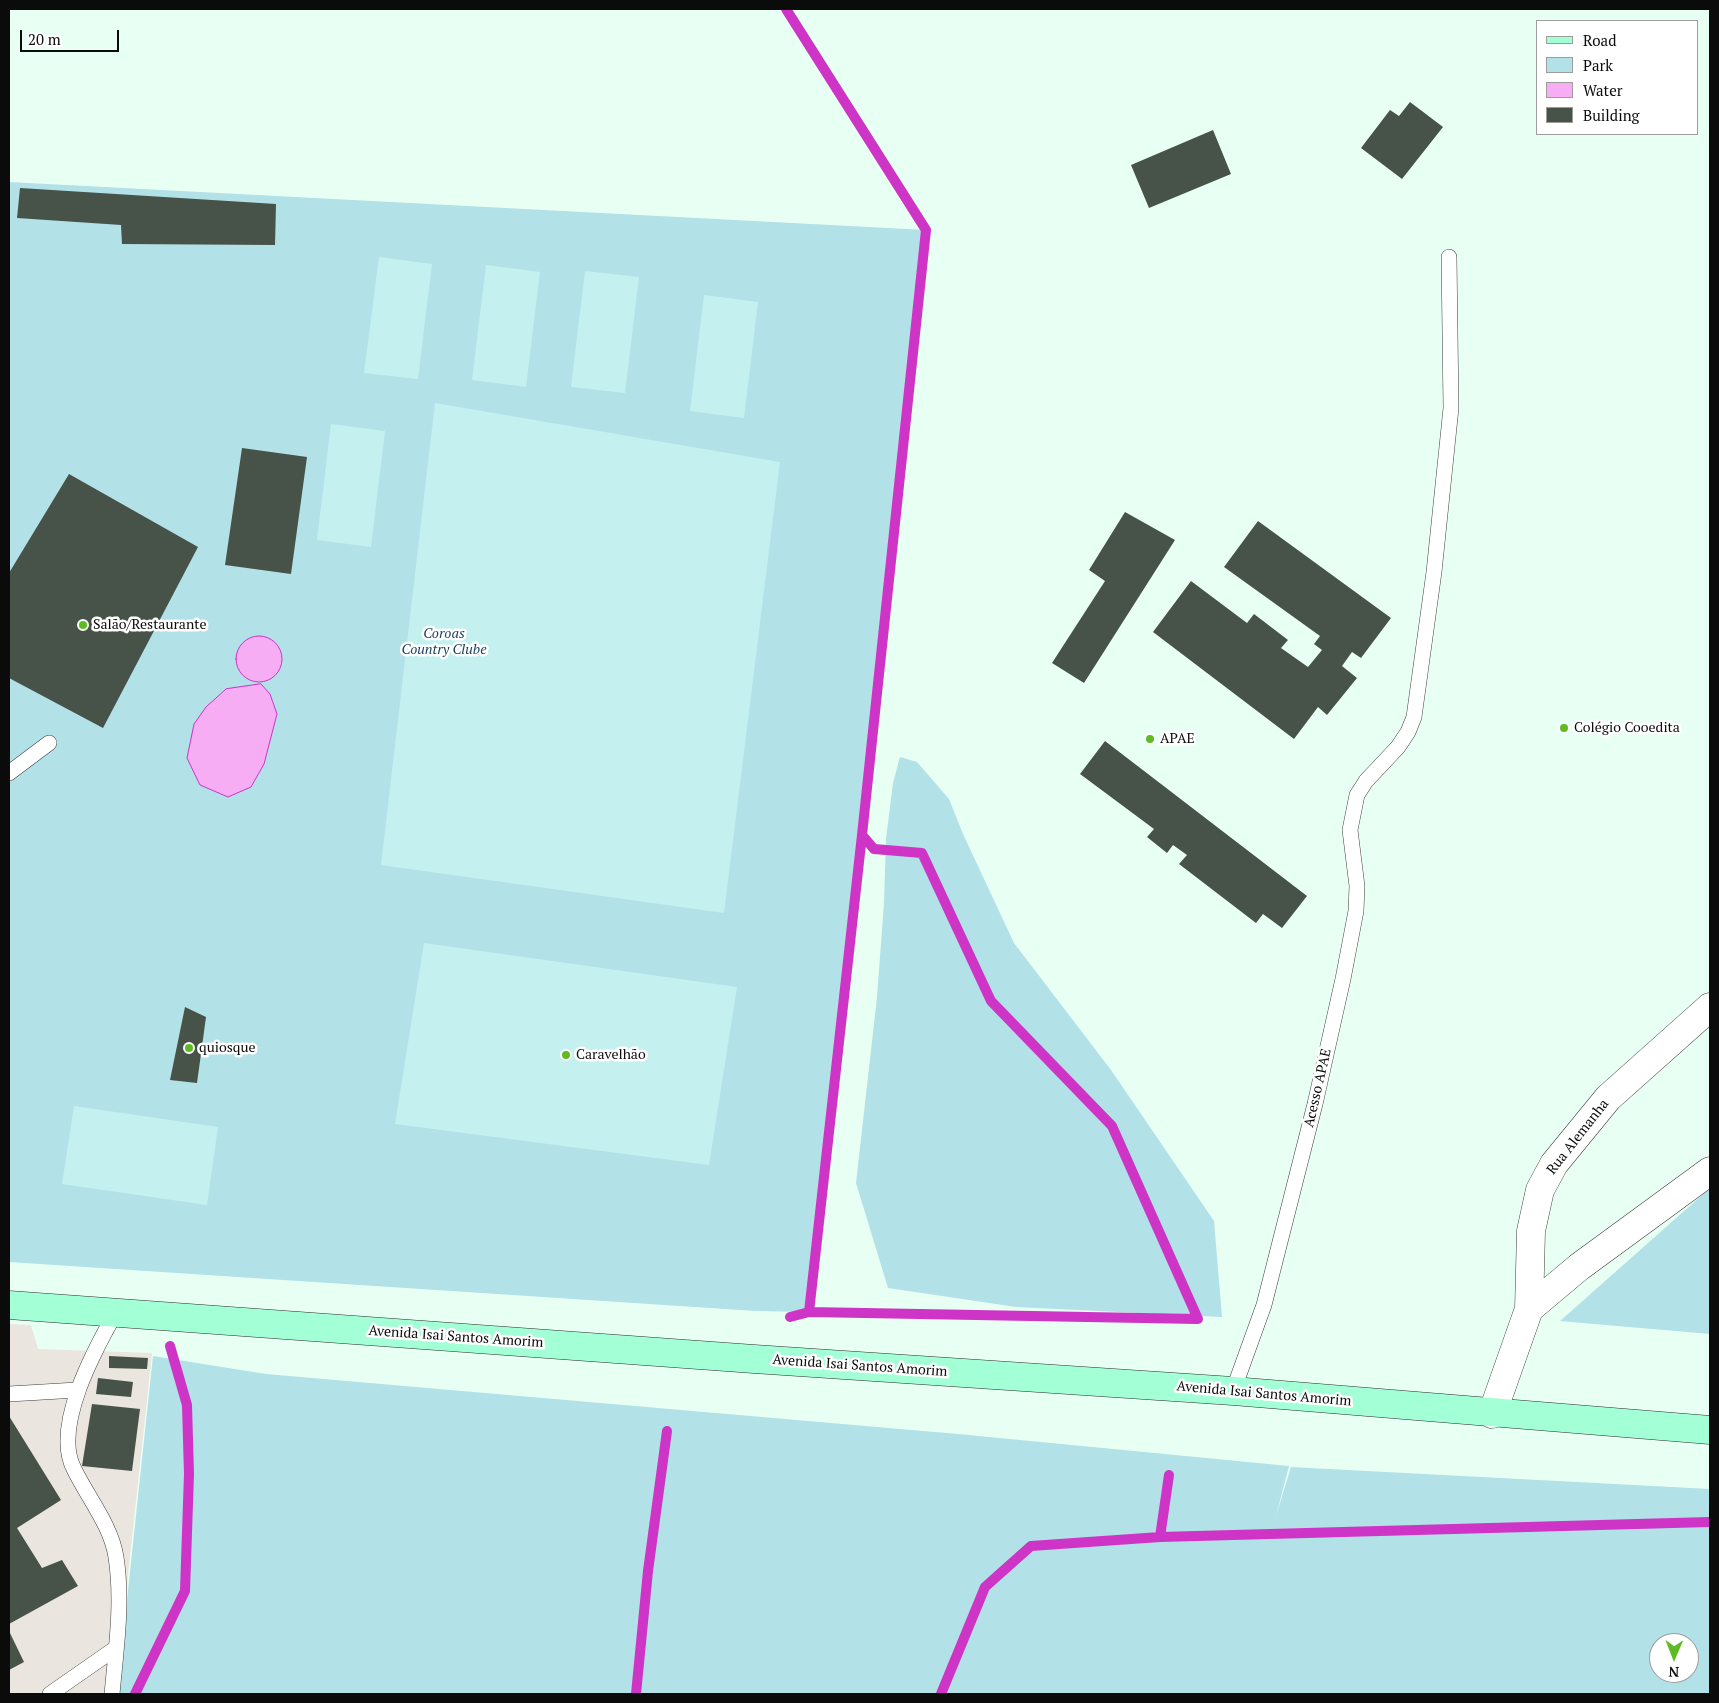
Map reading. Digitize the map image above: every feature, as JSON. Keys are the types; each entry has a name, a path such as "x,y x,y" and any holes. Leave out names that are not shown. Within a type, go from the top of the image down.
{"main road":[{"name":"Avenida Isai Santos Amorim","path":"9,1305 754,1359 1233,1391 1492,1414 1710,1430"}],"street":[{"name":"Rua Alemanha","path":"1492,1414 1529,1309 1531,1231 1540,1190 1554,1164 1608,1098 1710,1007"},
{"name":"Rua Alemanha","path":"1529,1309 1579,1266 1710,1171"}],"lane":[{"name":"Acesso APAE","path":"1233,1391 1264,1305 1315,1104 1343,979 1356,911 1357,886 1350,830 1352,812 1357,795 1366,781 1398,747 1408,732 1414,717 1434,572 1451,408 1449,257"},
{"path":"9,773 49,743"},
{"path":"112,1694 119,1584 116,1556 109,1529 72,1466 68,1438 77,1390 94,1350 116,1312"},
{"path":"9,1394 77,1390"},
{"path":"50,1694 116,1648"}],"shaded area":[{"path":"9,1324 31,1325 38,1349 152,1353 115,1694 9,1694"}],"green space":[{"name":"Coroas Country Clube","path":"9,182 926,230 809,1312 756,1311 9,1262"},
{"path":"379,257 432,264 418,379 364,373"},
{"path":"486,265 540,272 526,387 472,380"},
{"path":"585,271 639,277 625,393 571,387"},
{"path":"704,295 758,302 744,418 690,411"},
{"path":"435,403 780,462 724,913 381,865"},
{"path":"331,424 385,431 371,547 317,540"},
{"path":"900,757 917,762 949,799 963,834 1014,943 1111,1070 1214,1221 1222,1317 1016,1307 888,1288 856,1183 877,997 884,903 886,839 893,783"},
{"name":"Caravelhão","path":"424,943 737,987 709,1165 395,1124"},
{"path":"74,1106 218,1127 207,1205 62,1184"},
{"path":"1710,1188 1710,1334 1560,1321"},
{"path":"153,1356 266,1374 958,1434 1289,1466 1276,1516 1291,1467 1710,1489 1710,1694 117,1694"}],"water":[{"path":"255,636 263,636 272,640 278,646 282,659 278,672 272,678 263,682 255,682 246,678 240,672 236,663 236,655 240,646 246,640"},
{"path":"261,684 270,694 277,714 264,764 251,787 228,797 200,785 187,758 194,724 206,707 226,689"}],"building":[{"path":"1410,102 1443,127 1402,179 1361,148 1390,110 1399,116"},
{"path":"1213,130 1231,174 1149,208 1131,165"},
{"path":"20,188 276,204 275,245 122,244 121,225 17,218"},
{"path":"242,448 307,457 291,574 225,565"},
{"name":"Salão/Restaurante","path":"69,474 198,547 103,728 9,678 9,573"},
{"path":"1125,512 1175,540 1084,683 1052,663 1105,581 1089,570"},
{"path":"1258,521 1391,618 1361,658 1352,652 1342,666 1357,678 1327,715 1318,707 1294,739 1153,632 1191,581 1247,623 1254,614 1288,640 1281,648 1308,667 1322,650 1314,644 1320,636 1224,567"},
{"path":"1105,741 1307,896 1282,928 1263,914 1256,923 1179,864 1187,855 1173,845 1167,853 1147,837 1154,829 1080,774"},
{"name":"quiosque","path":"185,1007 206,1017 197,1083 170,1080"},
{"path":"109,1356 148,1358 147,1369 109,1368"},
{"path":"98,1378 133,1382 131,1397 96,1394"},
{"path":"92,1404 140,1409 132,1471 82,1466"},
{"path":"9,1416 61,1500 17,1528 42,1568 62,1560 78,1586 9,1624"},
{"path":"9,1631 24,1662 9,1670"}],"waterway":[{"path":"786,9 926,230 862,835 874,849 922,853 991,1001 1112,1126 1198,1319 809,1312"},
{"path":"790,1317 809,1312 862,835"},
{"path":"135,1694 185,1591 189,1474 187,1405 170,1346"},
{"path":"636,1694 648,1571 667,1431"},
{"path":"941,1694 985,1587 1031,1546 1160,1537 1169,1475"},
{"path":"1160,1537 1710,1522"}],"place":[{"name":"Salão/Restaurante","path":"83,625"},
{"name":"Colégio Cooedita","path":"1564,728"},
{"name":"APAE","path":"1150,739"},
{"name":"quiosque","path":"189,1048"},
{"name":"Caravelhão","path":"566,1055"}]}
